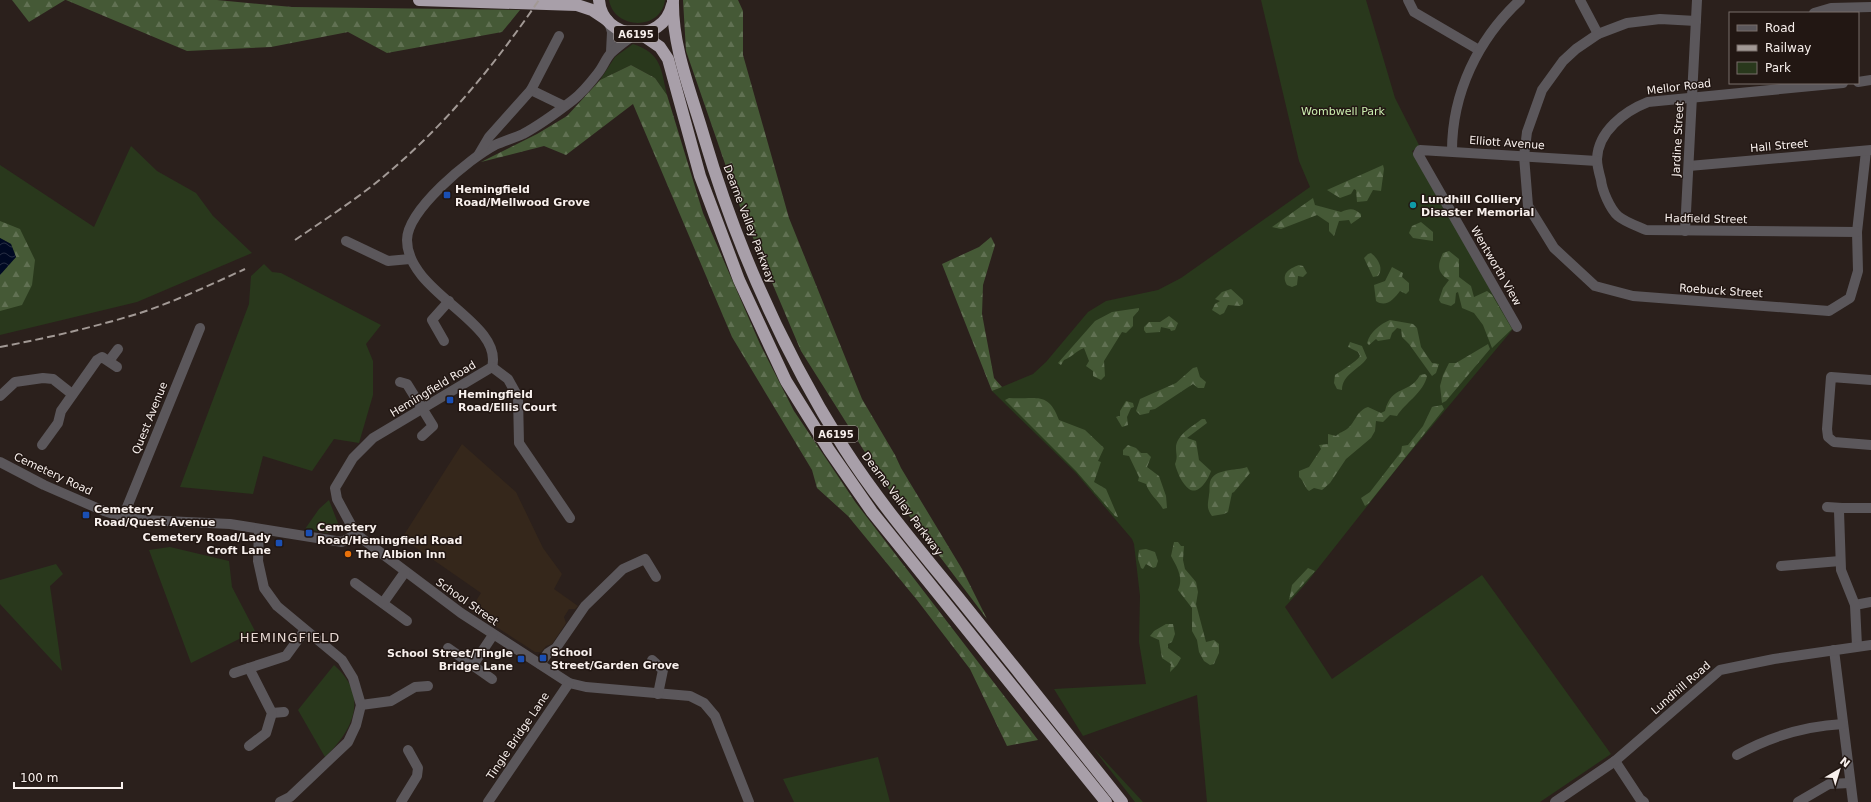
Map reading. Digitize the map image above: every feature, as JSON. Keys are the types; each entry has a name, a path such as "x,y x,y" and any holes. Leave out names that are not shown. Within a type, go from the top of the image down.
{"highway":[{"name":"A6195","path":"418,0 577,5 592,10 621,31 638,34 660,47 668,59 700,176 739,280 786,381 829,450 872,512 1106,802"},
{"name":"A6195","path":"599,0 602,12 608,21"},
{"name":"A6195","path":"638,34 653,30 664,22 673,0"},
{"name":"Dearne Valley Parkway","path":"673,0 674,26 678,49 715,174 757,281 797,368 845,449 891,514 1122,802"}],"street":[{"path":"1408,0 1414,12 1479,50"},
{"path":"1452,151 1454,115 1465,82 1479,50 1500,20 1520,0"},
{"path":"1580,0 1598,34"},
{"name":"Jardine Street","path":"1685,231 1697,0"},
{"path":"1817,12 1831,8 1871,7"},
{"name":"Roebuck Street","path":"1696,21 1660,19 1635,21 1598,34 1569,54 1553,73 1542,90 1527,132 1524,156 1528,206 1554,248 1594,286 1633,296 1829,311 1850,298 1858,271 1857,232 1868,150"},
{"name":"Hemingfield Road","path":"608,21 612,32 611,52"},
{"name":"Hemingfield Road","path":"356,534 337,499 335,488 353,458 373,438 492,367 494,358 492,348 483,334 449,301 424,280 410,260 407,239 412,222 420,211 455,173 478,156 495,146 524,133 574,99 598,73 611,52 638,34"},
{"name":"Hemingfield Road","path":"478,156 489,136 531,90 559,36"},
{"path":"1859,82 1871,80"},
{"name":"Mellor Road","path":"1597,161 1598,153 1604,138 1611,128 1625,113 1648,102 1832,84"},
{"path":"531,90 564,106"},
{"name":"Elliott Avenue","path":"1418,154 1420,150 1452,151 1597,161"},
{"name":"Hall Street","path":"1689,166 1868,150"},
{"name":"Wentworth View","path":"1418,154 1517,327"},
{"name":"Hadfield Street","path":"1597,161 1602,190 1618,216 1646,230 1857,232"},
{"path":"346,241 388,261 410,260"},
{"path":"444,341 432,320 449,301"},
{"name":"Quest Avenue","path":"123,517 200,328"},
{"path":"42,445 58,422 59,413 97,360 102,357 113,364 118,349"},
{"path":"492,367 508,380 518,397 519,443 570,518"},
{"path":"1871,380 1831,377 1827,429 1829,445 1834,442 1871,445"},
{"path":"0,396 15,382 43,378 53,379 72,394"},
{"path":"400,382 407,384 433,426 422,436"},
{"name":"Cemetery Road","path":"0,462 44,485 104,511 123,517 144,520 230,524 342,542 356,534"},
{"path":"1827,507 1871,508"},
{"path":"1842,508 1839,512 1840,561 1841,570 1855,605 1857,646"},
{"path":"259,529 258,561 264,588 277,606 342,660 353,678 361,705 356,725 348,742 290,797 280,802"},
{"name":"School Street","path":"356,534 405,572 493,635 569,683"},
{"path":"540,664 548,652 556,648 585,606 623,569 645,559 656,577"},
{"path":"1781,566 1840,561"},
{"path":"383,603 405,572"},
{"path":"355,584 408,621"},
{"path":"1855,605 1871,602"},
{"path":"234,673 286,656 305,630"},
{"path":"473,666 493,635"},
{"name":"Lundhill Road","path":"1555,802 1615,761 1720,670 1774,659 1871,644"},
{"path":"448,648 492,679"},
{"path":"1834,650 1853,802"},
{"path":"652,660 663,670 658,694"},
{"path":"249,668 272,713 270,725 264,736 249,746"},
{"path":"569,683 658,694 690,696 704,703 715,716 749,802"},
{"name":"Tingle Bridge Lane","path":"488,802 569,683"},
{"path":"361,705 391,701 416,688 428,686"},
{"path":"272,713 284,712"},
{"path":"1737,755 1762,741 1795,730 1820,725 1843,724"},
{"path":"401,802 418,776 418,768 408,750"},
{"path":"1615,761 1640,799 1644,802"},
{"path":"1798,802 1829,784 1850,783"}],"shaded area":[{"path":"462,444 516,492 543,548 562,574 554,589 578,606 575,609 569,609 564,617 566,623 552,644 546,646 541,652 535,652 470,610 481,593 402,538"}],"green space":[{"path":"12,0 65,0 29,22"},
{"path":"66,0 217,0 292,7 520,10 502,32 387,53 348,32 271,47 187,51"},
{"path":"609,0 665,0 662,10 655,17 647,22 637,23 619,17 613,10"},
{"path":"683,0 738,0 743,11 743,55 789,218 862,399 901,468 962,569 987,619 885,484 801,351 740,207 686,51"},
{"name":"Wombwell Park","path":"1261,0 1366,0 1395,98 1420,147 1412,151 1513,329 1402,462 1308,581 1285,607 1332,679 1482,575 1611,754 1540,802 1207,802 1197,695 1083,736 1054,689 1146,684 1139,642 1140,596 1134,544 1132,539 1076,473 992,391 1033,374 1046,362 1088,312 1106,301 1158,290 1181,278 1310,187 1299,161"},
{"path":"633,44 649,52 658,63 661,69 667,95 655,78 631,65 600,80 615,57"},
{"path":"631,65 655,78 667,95 703,213 760,344 794,411 856,503 1038,740 1007,746 970,669 917,600 848,516 817,488 812,470 732,337 633,104 566,155 544,146 481,162 537,134 567,116 600,80"},
{"path":"131,146 157,171 196,193 213,216 252,253 137,302 0,335 0,165 94,227"},
{"path":"1383,165 1384,169 1381,191 1373,190 1367,201 1357,202 1356,190 1354,189 1351,194 1340,198 1327,190"},
{"path":"1313,198 1315,205 1341,212 1349,209 1354,210 1361,214 1361,217 1351,224 1349,220 1339,221 1334,236 1329,231 1329,223 1317,215 1281,229 1272,227"},
{"path":"0,221 20,229 35,260 32,285 22,305 0,311 0,275 16,257 11,244 0,238"},
{"path":"1421,222 1433,232 1433,241 1413,238 1409,233 1412,226"},
{"path":"991,237 995,245 983,285 982,314 994,378 1002,387 992,391 942,264 979,247"},
{"path":"1449,251 1459,259 1459,277 1471,286 1474,297 1487,291 1492,295 1512,329 1492,348 1483,325 1474,313 1462,308 1458,292 1456,293 1455,303 1451,306 1441,303 1439,300 1443,288 1449,280 1440,271 1439,265 1443,253"},
{"path":"1371,253 1378,261 1380,267 1380,273 1378,276 1373,277 1364,258"},
{"path":"264,264 272,272 281,273 381,325 366,344 373,361 373,395 359,443 334,439 312,471 263,456 253,494 180,487 249,304 251,276"},
{"path":"1299,265 1303,266 1307,273 1303,277 1298,276 1297,285 1292,287 1287,285 1285,275 1289,270"},
{"path":"1392,267 1403,273 1402,277 1409,283 1409,291 1406,294 1400,291 1390,302 1383,304 1376,301 1374,285 1385,281"},
{"path":"1231,289 1243,300 1243,304 1240,306 1228,305 1224,313 1220,315 1212,310 1215,304 1220,301 1215,299 1222,292"},
{"path":"1139,308 1133,317 1133,326 1126,333 1122,332 1104,361 1105,376 1101,380 1093,376 1093,371 1086,366 1089,361 1084,348 1064,360 1061,365 1058,363 1095,321 1112,312"},
{"path":"1169,316 1178,323 1175,330 1171,331 1170,329 1161,327 1160,332 1146,333 1144,330 1144,327 1149,322 1160,322"},
{"path":"1390,320 1413,324 1417,328 1421,347 1432,363 1439,364 1436,373 1432,376 1409,344 1402,337 1401,329 1397,328 1392,333 1390,339 1378,341 1376,339 1369,345 1367,343 1370,335 1376,329"},
{"path":"1350,342 1362,346 1367,358 1348,376 1343,384 1342,390 1337,389 1334,383 1335,375 1352,364 1360,356 1358,352 1348,347"},
{"path":"1488,344 1490,349 1446,401 1442,403 1440,386 1443,375 1449,363 1456,363"},
{"path":"1197,367 1200,377 1206,382 1204,388 1198,388 1193,384 1155,409 1150,410 1149,413 1140,415 1136,411 1140,399 1176,383 1193,368"},
{"path":"1425,374 1427,376 1422,387 1405,407 1397,416 1390,415 1383,422 1376,421 1375,431 1371,438 1346,459 1330,483 1322,490 1314,488 1309,491 1307,489 1299,477 1299,471 1309,467 1321,449 1319,445 1328,444 1328,434 1336,436 1346,430 1358,414 1368,407 1381,413 1385,411 1388,403 1396,393 1411,385 1420,375"},
{"path":"1009,398 1040,398 1045,400 1055,411 1059,420 1085,430 1104,448 1098,461 1101,462 1094,482 1106,489 1118,517 1115,516 1076,471 1005,400"},
{"path":"1126,401 1133,403 1134,407 1131,408 1127,417 1128,425 1122,427 1116,417 1120,416 1120,411"},
{"path":"1442,405 1444,409 1369,503 1365,506 1361,498 1370,492 1401,452 1402,446 1408,445 1423,426 1432,407"},
{"path":"1202,419 1205,419 1207,423 1187,438 1196,441 1199,460 1211,471 1203,485 1193,491 1184,484 1177,471 1175,464 1177,458 1176,448 1182,435"},
{"path":"1128,445 1136,448 1141,453 1147,453 1151,457 1147,467 1159,476 1166,496 1167,508 1163,509 1149,491 1146,484 1138,481 1139,477 1129,456 1123,455 1123,450"},
{"path":"1247,467 1250,473 1232,493 1228,512 1212,516 1208,506 1210,482 1212,478 1221,472"},
{"path":"329,500 341,531 330,530 328,533 305,529 319,509"},
{"path":"1174,542 1178,542 1181,546 1184,546 1183,560 1185,569 1196,582 1198,592 1196,604 1206,642 1214,640 1219,644 1219,653 1214,664 1210,665 1204,661 1199,652 1197,640 1192,631 1192,608 1178,590 1180,586 1180,577 1171,556"},
{"path":"170,547 229,561 232,587 255,631 191,663 149,550"},
{"path":"1146,549 1155,552 1158,561 1156,567 1153,568 1146,564 1143,569 1141,568 1138,559 1139,550"},
{"path":"56,564 63,574 50,586 62,671 0,604 0,580"},
{"path":"1308,568 1315,571 1289,600 1292,585"},
{"path":"1166,624 1173,624 1175,634 1172,642 1168,644 1168,648 1181,658 1170,672 1171,664 1162,658 1159,640 1150,636 1154,631"},
{"path":"334,665 345,677 351,689 354,700 354,712 344,735 325,757 298,710"},
{"path":"1093,748 1143,802 1135,802"},
{"path":"878,757 890,802 794,802 783,779"}],"water":[{"path":"0,238 11,244 16,257 0,275"}],"railway":[{"path":"295,240 367,190 411,153 470,91 506,46 539,0"},
{"path":"0,347 71,332 140,313 180,298 245,269"}],"place":[{"name":"Hemingfield Road/Mellwood Grove","path":"447,195"},
{"name":"Lundhill Colliery Disaster Memorial","path":"1413,205"},
{"name":"Hemingfield Road/Ellis Court","path":"450,400"},
{"name":"Cemetery Road/Quest Avenue","path":"86,515"},
{"name":"Cemetery Road/Hemingfield Road","path":"309,533"},
{"name":"Cemetery Road/Lady Croft Lane","path":"279,543"},
{"name":"The Albion Inn","path":"348,554"},
{"name":"School Street/Garden Grove","path":"543,658"},
{"name":"School Street/Tingle Bridge Lane","path":"521,659"}],"district":[{"name":"HEMINGFIELD","path":"290,637"}]}
